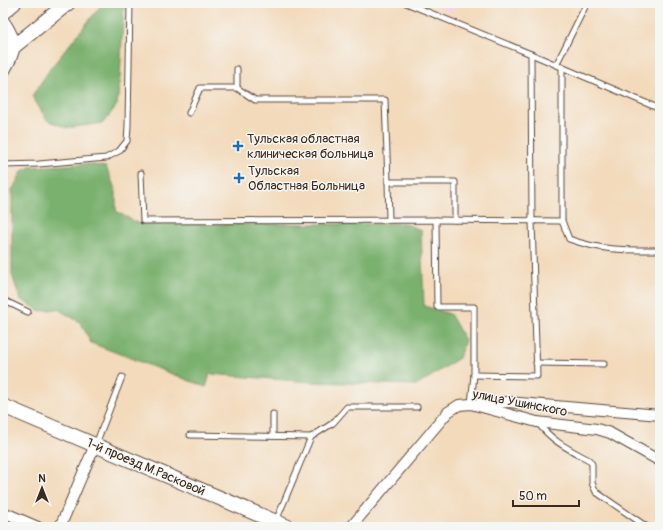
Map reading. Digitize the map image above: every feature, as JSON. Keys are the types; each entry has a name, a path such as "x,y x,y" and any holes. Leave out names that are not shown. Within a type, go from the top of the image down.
{"street":[{"path":"3,12 14,3"},
{"path":"13,47 68,3"},
{"path":"3,23 11,34 13,47 12,54 3,70"},
{"path":"471,404 508,402 660,415"},
{"name":"улица Ушинского","path":"351,527 448,412 459,406 471,404 536,422 597,429 610,433 658,456"},
{"name":"1-й проезд М.Расковой","path":"3,406 288,527"},
{"path":"60,527 95,445"},
{"path":"3,512 38,527"}],"lane":[{"path":"3,165 38,164 106,158 119,151 127,141 130,3"},
{"path":"406,3 660,109"},
{"path":"556,65 588,3"},
{"path":"474,374 536,376 532,221 531,54"},
{"path":"562,67 562,221 569,239 585,245 611,250 660,250"},
{"path":"237,69 237,88"},
{"path":"189,113 200,88 237,88 255,100 386,100 388,220"},
{"path":"141,173 143,221 562,221"},
{"path":"388,182 455,182 455,220"},
{"path":"436,220 437,307 474,307 474,374 471,404"},
{"path":"3,300 28,312"},
{"path":"536,363 604,364"},
{"path":"95,445 122,377"},
{"path":"190,435 311,437 333,423 347,407 417,407"},
{"path":"273,414 273,436"},
{"path":"536,422 546,434 557,443 589,460 592,464 592,483 596,492 647,527"},
{"path":"275,522 311,437"}],"shaded area":[{"path":"429,3 460,3 451,12"}],"green space":[{"path":"103,3 124,3 117,105 103,123 67,128 47,120 32,96 50,69"},
{"path":"87,164 106,167 116,191 116,211 139,224 403,223 421,230 424,306 450,314 465,340 459,358 418,385 310,382 210,374 206,387 91,343 81,323 58,309 40,311 20,299 12,275 12,191 22,171 30,167"}],"place":[{"name":"Тульская областная клиническая больница","path":"238,146"},
{"name":"Тульская Областная Больница","path":"239,178"}]}
